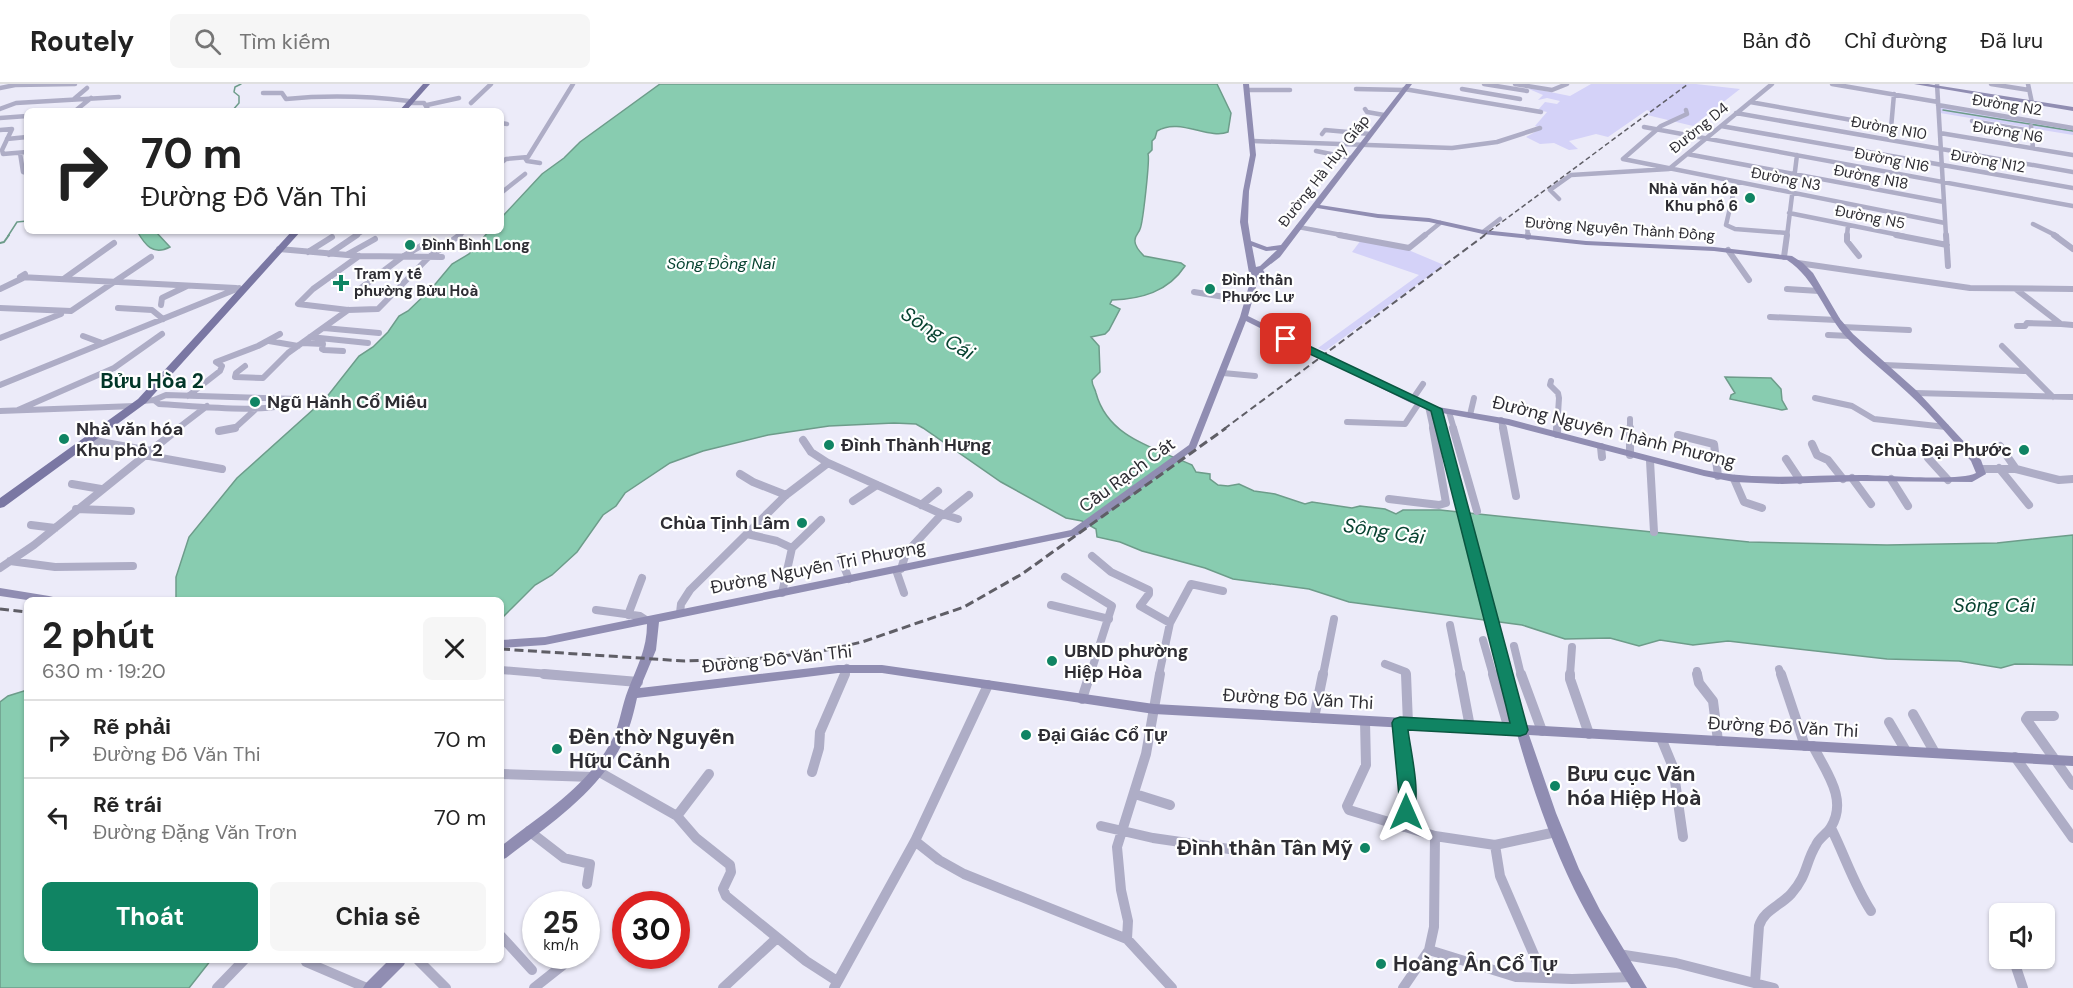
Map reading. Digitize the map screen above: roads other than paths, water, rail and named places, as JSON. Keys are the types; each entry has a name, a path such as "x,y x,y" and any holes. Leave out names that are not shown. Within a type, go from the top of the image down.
{"main road":[{"path":"404,108 427,84"},
{"path":"1917,84 2073,109"},
{"path":"1223,373 1244,317 1256,272 1244,222 1244,209 1253,158 1247,87"},
{"name":"Đường Hà Huy Giáp","path":"1256,272 1279,251 1406,88"},
{"name":"Đường Nguyễn Thành Đồng","path":"1315,206 1528,237 1595,244 1728,250 1784,257 1797,263 1810,275 1842,327 1881,362"},
{"path":"0,504 138,404 166,377 242,288 294,234"},
{"path":"1250,247 1260,255 1279,251"},
{"name":"Đường Nguyễn Thành Phương","path":"1244,317 1424,404 1449,412 1501,420 1557,434 1602,452 1630,455 1718,476 1734,479 1948,480 1977,478 1982,474 1981,469"},
{"path":"1881,362 1946,427 1981,469"},
{"name":"Cầu Rạch Cát","path":"1082,529 1192,448 1223,373"},
{"path":"1424,404 1439,421 1508,687 1514,730 1573,872 1636,982"},
{"name":"Đường Nguyễn Tri Phương","path":"504,644 561,637 1060,537 1082,529"},
{"path":"0,592 31,597"},
{"path":"504,852 570,800 597,775 625,725 635,688 652,650 649,619"},
{"name":"Đường Nguyễn Tri Phương","path":"504,640 561,637"},
{"name":"Đường Đỗ Văn Thi","path":"635,688 847,668 882,669 1154,709 2073,761"},
{"path":"369,988 396,963"}],"street":[{"path":"1,89 17,85 75,84"},
{"path":"471,103 491,84"},
{"path":"1466,84 1460,90 1520,99"},
{"path":"1484,84 1527,91"},
{"path":"1515,84 1555,90 1567,84"},
{"name":"Đường D4","path":"1669,169 1772,84"},
{"name":"Đường N2","path":"1832,84 1894,94 2031,125 2073,128"},
{"path":"1991,84 2029,90"},
{"path":"2028,84 2032,103"},
{"path":"504,161 528,157 569,86"},
{"path":"1937,86 1948,266"},
{"path":"1247,87 1290,90"},
{"path":"74,99 87,88"},
{"path":"1359,88 1406,88 1541,112"},
{"path":"263,93 281,93 286,99 328,95 369,96 427,105 459,98"},
{"path":"1890,140 1894,94"},
{"path":"1,106 16,103 119,97"},
{"path":"79,108 91,98"},
{"path":"1750,102 1891,127"},
{"path":"1365,109 1368,112 1384,115"},
{"path":"1657,129 1672,119 1684,117 1687,114 1686,110"},
{"name":"Đường N10","path":"1736,113 2073,172"},
{"path":"0,118 24,116"},
{"path":"1972,121 2031,125 2033,148"},
{"name":"Đường N12","path":"1721,126 2073,188"},
{"path":"1354,127 1371,132"},
{"name":"Đường N16","path":"1644,127 2073,206"},
{"path":"1253,141 1419,148 1480,147 1523,136 1540,128"},
{"path":"0,130 12,129 1,150 3,154 24,152"},
{"name":"Đường N3","path":"1657,129 1622,158 1945,223"},
{"path":"1322,134 1325,130 1371,132"},
{"name":"Đường N6","path":"1940,133 2073,155"},
{"path":"7,139 24,137"},
{"path":"1316,151 1351,159"},
{"path":"20,153 24,172"},
{"path":"1688,153 1794,174"},
{"path":"1784,257 1797,155"},
{"path":"525,158 530,162 540,163"},
{"path":"1559,199 1550,189 1571,175 1669,169"},
{"path":"504,190 525,174"},
{"name":"Đường N18","path":"1794,174 1944,202"},
{"path":"1736,182 1726,225 1735,230 1787,233"},
{"name":"Đường N5","path":"1789,213 1947,244"},
{"path":"1483,232 1500,219"},
{"path":"1298,227 1409,248 1440,223"},
{"path":"2033,224 2055,235 2073,249"},
{"path":"1848,225 1847,241 1859,256"},
{"path":"1527,226 1528,237"},
{"path":"329,254 359,234"},
{"path":"359,256 298,302 301,306 348,310 379,308 428,258 463,234"},
{"path":"308,252 332,237"},
{"path":"347,255 375,239"},
{"path":"65,278 114,243"},
{"path":"361,288 402,257 426,243"},
{"path":"279,249 359,256 442,257"},
{"path":"1728,250 1749,280"},
{"path":"0,338 80,307 151,257"},
{"path":"1797,263 1960,287 2017,290 2073,289"},
{"path":"0,289 24,276 242,288"},
{"path":"161,304 162,298 187,285"},
{"path":"0,385 242,288"},
{"path":"1787,289 1819,291"},
{"path":"2017,290 2061,324"},
{"path":"1194,292 1249,301"},
{"path":"0,308 65,313"},
{"path":"118,308 152,310 163,319"},
{"path":"245,366 235,377 261,378 300,344 348,310"},
{"path":"1770,316 1837,320"},
{"path":"2017,326 2025,326 2026,323 2073,325"},
{"path":"1842,327 1909,330"},
{"path":"324,328 380,333"},
{"path":"18,410 114,368 162,334"},
{"path":"188,396 220,371 222,366 217,361 269,341 280,334"},
{"path":"1828,335 1850,336"},
{"path":"83,336 102,343"},
{"path":"310,337 368,343"},
{"path":"269,341 323,344 322,350 343,351"},
{"path":"2002,346 2024,371 2053,397"},
{"path":"1881,362 2024,371"},
{"path":"1223,373 1255,376"},
{"path":"1551,381 1550,386 1558,393 1559,398 1557,434"},
{"path":"1389,499 1441,505 1446,503 1442,473 1424,404 1423,384"},
{"path":"1914,393 2073,397"},
{"path":"0,411 138,404 166,395 298,399 300,401 292,406 258,407 159,404 154,400"},
{"path":"0,568 55,528 100,489 217,397"},
{"path":"1470,415 1474,398"},
{"path":"1815,398 1852,406 1872,418 1946,427"},
{"path":"1347,422 1405,424 1424,404"},
{"path":"219,431 235,428 258,407"},
{"path":"1449,412 1477,511"},
{"path":"1630,419 1630,455"},
{"path":"1501,420 1516,496"},
{"path":"1678,435 1714,444 1718,476"},
{"path":"89,440 222,469"},
{"path":"803,440 811,452 828,463 943,515 958,519"},
{"path":"1812,444 1817,455 1828,460 1871,504"},
{"path":"2000,446 2016,469"},
{"path":"1928,458 1948,480"},
{"path":"1786,459 1800,480"},
{"path":"1650,460 1654,532"},
{"path":"680,613 681,604 690,590 786,495 828,463"},
{"path":"2000,468 2029,505"},
{"path":"1981,469 2016,469 2058,480 2073,479"},
{"path":"740,474 753,482 786,495"},
{"path":"1734,479 1744,502 1762,508"},
{"path":"1891,479 1908,506"},
{"path":"72,484 100,489"},
{"path":"853,501 877,485"},
{"path":"921,505 938,491"},
{"path":"904,593 898,570 906,553 943,515 969,495"},
{"path":"76,509 131,511"},
{"path":"782,593 792,548 821,520"},
{"path":"30,525 55,528"},
{"path":"747,534 792,548"},
{"path":"1092,556 1111,572 1149,590 1149,594 1140,606 1170,623"},
{"path":"840,557 849,579"},
{"path":"10,561 55,567 133,566"},
{"path":"1065,577 1112,604 1082,699"},
{"path":"628,615 642,578"},
{"path":"1127,939 1128,921 1118,868 1117,847 1146,754 1161,657 1170,623 1191,584 1223,591"},
{"path":"1051,605 1108,619"},
{"path":"596,610 649,619"},
{"path":"1314,718 1334,619"},
{"path":"1449,625 1470,727"},
{"path":"1483,640 1514,730"},
{"path":"1514,646 1524,686 1542,731"},
{"path":"1572,647 1570,679 1588,734"},
{"path":"1385,664 1406,672 1404,723 1407,796 1404,827"},
{"path":"812,772 819,748 820,732 847,668"},
{"path":"1755,983 1759,926 1762,917 1795,888 1806,874 1816,844 1831,828 1839,807 1838,799 1809,746 1779,669"},
{"path":"504,670 635,688"},
{"path":"1697,671 1699,683 1713,701 1718,741"},
{"path":"504,774 597,775 678,816 696,838 730,865 732,869 723,893 836,984 915,841 988,685"},
{"path":"1913,714 1935,753"},
{"path":"2054,716 2026,717 2073,786"},
{"path":"1365,721 1366,765 1347,806 1354,813 1435,836 1495,845 1556,832"},
{"path":"1889,722 1906,751"},
{"path":"1661,738 1673,766 1683,837"},
{"path":"2014,758 2073,838"},
{"path":"678,816 709,774"},
{"path":"1135,794 1170,805"},
{"path":"1101,826 1122,832 1236,850"},
{"path":"1831,828 1844,853 1857,889 1871,911"},
{"path":"529,831 564,858 590,864 587,884"},
{"path":"1403,988 1429,950 1434,927 1435,836"},
{"path":"915,841 939,860 964,874 1127,939 1172,988"},
{"path":"1495,845 1500,876 1544,978"},
{"path":"723,988 777,938"},
{"path":"504,939 531,970"},
{"path":"1429,950 1500,974 1516,977 1636,982"},
{"path":"1618,954 1677,963 1774,988"},
{"path":"218,988 241,963"},
{"path":"308,963 369,988"},
{"path":"421,963 446,988"},
{"path":"534,988 558,969"},
{"path":"2017,969 2023,988"}],"water":[{"name":"Sông Đồng Nai","path":"660,84 1217,84 1231,113 1228,132 1220,134 1184,127 1166,127 1157,131 1152,141 1152,150 1148,154 1143,215 1135,244 1144,256 1181,263 1185,266 1162,288 1143,296 1112,300 1110,304 1120,309 1109,330 1105,334 1091,337 1099,346 1100,372 1092,380 1092,384 1102,408 1111,421 1135,440 1192,465 1196,472 1210,474 1210,479 1218,485 1239,484 1254,491 1275,494 1305,504 1312,502 1352,508 1360,506 1385,509 1396,514 1403,510 1440,510 1749,542 1887,545 1997,543 2073,535 2073,665 2015,664 2001,668 1959,661 1887,659 1728,641 1693,645 1660,640 1639,646 1610,638 1565,639 1522,625 1349,602 1309,589 1233,579 1205,568 1097,537 1096,529 1082,521 1066,518 1001,482 916,424 894,423 829,426 768,435 703,451 670,463 625,493 616,506 603,515 577,552 552,575 535,585 504,616 504,597 176,597 176,577 189,537 237,478 326,398 359,356 373,347 388,332 399,316 408,311 432,288 452,264 469,254 486,234 504,234 504,215 542,174 564,158 580,142"},
{"path":"139,234 158,234 170,247 154,250"},
{"path":"1725,377 1771,378 1781,389 1782,400 1787,409 1782,410 1730,399 1735,393"},
{"path":"24,691 24,963 209,963 189,988 0,988 0,702 8,696"}],"waterway":[{"path":"235,108 239,103 239,96 234,92 235,87 241,84"},
{"path":"1943,110 2073,131"},
{"path":"8,236 17,222 24,221"},
{"path":"0,243 4,242 9,235"}],"railway":[{"path":"1483,236 1688,84"},
{"path":"1224,429 1485,235"},
{"path":"504,649 685,661 767,658 822,651 862,642 964,607 1022,574 1226,428"},
{"path":"0,609 24,612"}],"place":[{"name":"Nhà văn hóa Khu phố 6","path":"1750,198"},
{"name":"Đình Bình Long","path":"410,245"},
{"name":"Trạm y tế phường Bửu Hoà","path":"341,283"},
{"name":"Đình thần Phước Lư","path":"1210,289"},
{"name":"Ngũ Hành Cổ Miếu","path":"255,402"},
{"name":"Nhà văn hóa Khu phố 2","path":"64,439"},
{"name":"Đình Thành Hưng","path":"829,445"},
{"name":"Chùa Đại Phước","path":"2024,450"},
{"name":"Chùa Tịnh Lâm","path":"802,523"},
{"name":"UBND phường Hiệp Hòa","path":"1052,661"},
{"name":"Đại Giác Cổ Tự","path":"1026,735"},
{"name":"Đền thờ Nguyễn Hữu Cảnh","path":"557,749"},
{"name":"Bưu cục Văn hóa Hiệp Hoà","path":"1555,786"},
{"name":"Đình thần Tân Mỹ","path":"1365,848"},
{"name":"Hoàng Ân Cổ Tự","path":"1381,964"}],"district":[{"name":"Bửu Hòa 2","path":"152,381"}],"water label":[{"name":"Sông Cái","path":"938,333"},
{"name":"Sông Cái","path":"1384,531"},
{"name":"Sông Cái","path":"1994,605"}]}
